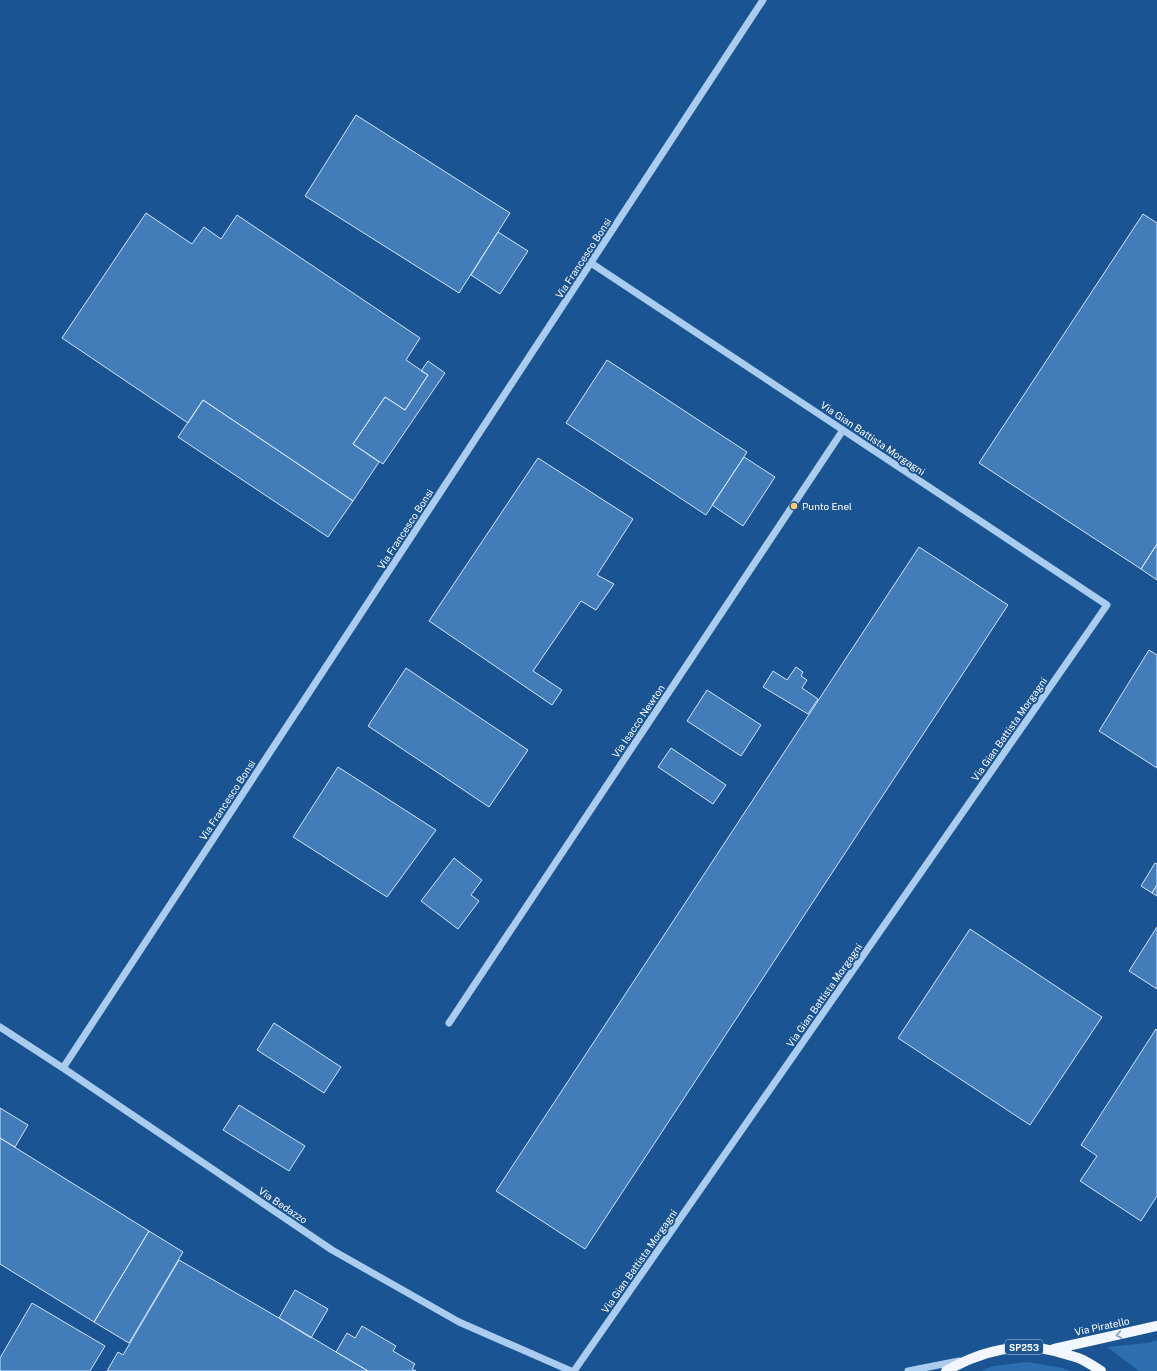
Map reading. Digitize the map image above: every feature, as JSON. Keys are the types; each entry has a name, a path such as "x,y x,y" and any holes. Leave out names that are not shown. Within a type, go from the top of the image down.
{"main road":[{"name":"Via Piratello","path":"1052,1350 1157,1326"},
{"name":"SP253","path":"946,1371 966,1360 987,1352 1008,1348 1030,1347 1052,1350 1082,1359 1101,1371"}],"street":[{"name":"Via Francesco Bonsi","path":"63,1068 763,0"},
{"name":"Via Gian Battista Morgagni","path":"574,1371 1107,605 591,263"},
{"name":"Via Isacco Newton","path":"449,1023 843,430"},
{"name":"Via Bedazzo","path":"0,1027 332,1250 459,1322 570,1371"},
{"path":"908,1371 966,1360"}],"shaded area":[{"path":"1157,1340 1157,1371 1139,1371 1107,1347 1147,1343"},
{"path":"1027,1362 1062,1368 1070,1371 981,1371 993,1366"}],"building":[{"path":"356,115 510,213 459,293 305,196"},
{"path":"146,213 192,244 204,227 221,239 237,215 420,338 406,360 428,375 405,410 385,397 353,444 379,462 353,501 203,400 188,423 62,338"},
{"path":"1143,214 1157,223 1157,544 1141,569 979,463"},
{"path":"498,232 528,251 500,294 471,275"},
{"path":"607,360 747,452 706,515 566,423"},
{"path":"428,361 445,373 383,464 353,444 385,397 405,410 428,375 421,371"},
{"path":"203,400 353,501 328,537 178,437"},
{"path":"744,457 775,477 743,526 712,505"},
{"path":"538,458 633,519 597,575 614,584 596,610 581,601 533,671 562,690 552,705 429,621"},
{"path":"1157,544 1157,580 1141,569"},
{"path":"919,547 1008,605 585,1249 496,1191"},
{"path":"1149,650 1157,655 1157,768 1099,731"},
{"path":"796,667 803,672 801,676 807,680 802,688 818,699 808,714 763,687 773,671 787,680"},
{"path":"406,668 528,750 489,807 368,726"},
{"path":"707,690 761,725 741,756 687,721"},
{"path":"671,748 726,785 713,804 658,767"},
{"path":"338,767 436,830 387,897 293,837"},
{"path":"454,858 482,880 471,895 479,901 458,929 421,901"},
{"path":"1155,863 1157,864 1157,885 1152,893 1141,886"},
{"path":"1157,885 1157,896 1152,893"},
{"path":"1157,927 1157,989 1129,971"},
{"path":"970,929 1102,1017 1030,1125 898,1038"},
{"path":"274,1023 341,1067 324,1093 257,1050"},
{"path":"1156,1029 1157,1196 1141,1221 1080,1181 1097,1156 1081,1145"},
{"path":"239,1105 305,1146 289,1171 223,1130"},
{"path":"0,1108 28,1125 15,1147 0,1138"},
{"path":"0,1138 149,1231 94,1322 0,1264"},
{"path":"149,1231 183,1252 129,1343 94,1322"},
{"path":"179,1260 368,1371 107,1371 118,1352 123,1355"},
{"path":"295,1290 328,1309 311,1338 279,1318"},
{"path":"32,1303 105,1346 90,1371 0,1371 0,1358"},
{"path":"362,1326 396,1346 393,1351 415,1364 412,1369 416,1371 368,1371 336,1352 347,1333 355,1338"}],"place":[{"name":"Punto Enel","path":"794,506"}]}
